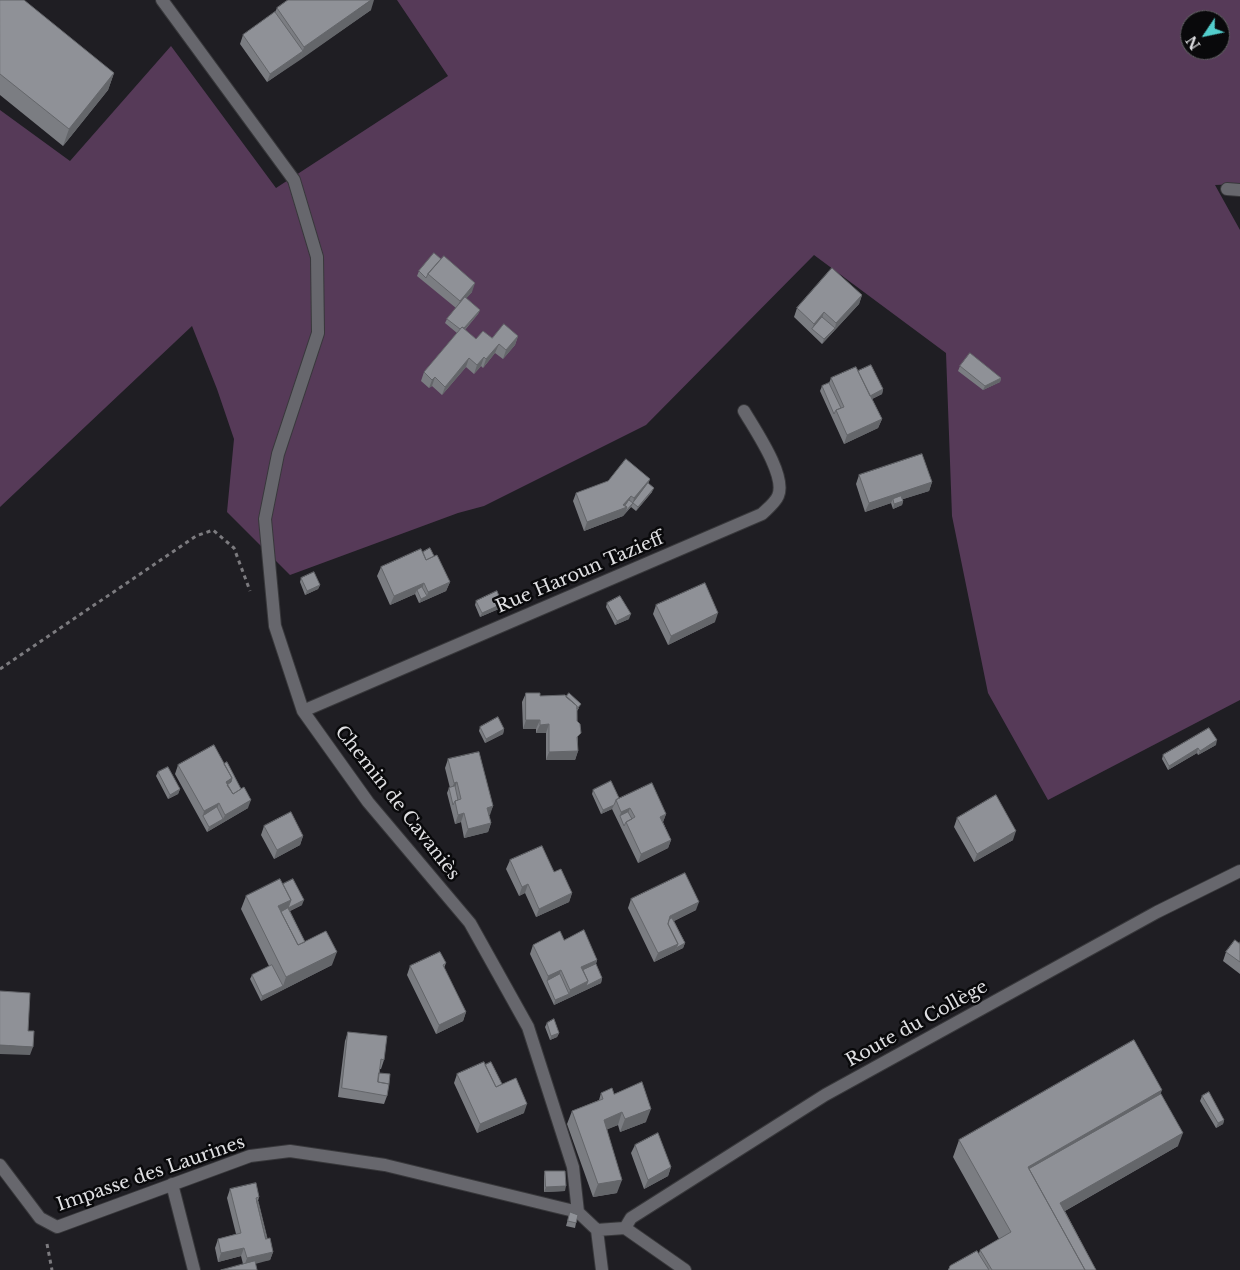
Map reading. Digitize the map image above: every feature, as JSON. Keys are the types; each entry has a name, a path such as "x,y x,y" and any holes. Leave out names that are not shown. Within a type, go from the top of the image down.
{"street":[{"name":"Chemin de Cavaniès","path":"162,0 294,180 317,257 318,333 278,454 265,519 275,626 303,711 368,802 470,923 528,1027 573,1168 578,1212"},
{"path":"1226,189 1240,190"},
{"name":"Rue Haroun Tazieff","path":"303,711 762,514 777,497 780,486 775,466 744,411"},
{"name":"Route du Collège","path":"625,1228 631,1218 825,1095 1157,912 1240,871"},
{"name":"Impasse des Laurines","path":"0,1165 40,1218 57,1226 250,1156 290,1151 385,1165 578,1212 597,1230"},
{"path":"172,1184 194,1270"},
{"path":"602,1270 597,1230 625,1228 685,1270"}],"path":[{"path":"0,669 196,536 213,530 234,548 251,593"}],"shaded area":[{"path":"397,0 1240,0 1240,184 1215,185 1240,230 1240,700 1048,800 988,693 952,516 946,353 814,255 646,425 484,506 458,513 290,575 227,512 234,439 192,326 0,507 0,110 70,161 171,46 276,188 448,76"}],"building":[{"path":"0,0 24,0 114,73 69,129 0,74"},
{"path":"288,0 371,0 304,47 277,8"},
{"path":"275,12 303,51 270,74 243,35"},
{"path":"434,253 441,259 426,278 419,271"},
{"path":"444,256 475,283 460,301 428,274"},
{"path":"832,268 862,295 836,323 824,312 814,324 797,308"},
{"path":"465,297 480,310 464,328 460,329 447,319"},
{"path":"822,317 835,328 824,339 812,329"},
{"path":"504,324 518,336 506,350 499,344 486,359 484,357 477,365 469,358 445,387 435,377 432,380 424,372 462,327 476,339 483,331 492,338"},
{"path":"970,353 1001,378 985,386 960,366"},
{"path":"871,365 883,389 870,396 858,371"},
{"path":"856,367 882,419 847,435 836,410 844,407 831,378"},
{"path":"829,383 841,408 836,410 834,414 822,386"},
{"path":"922,454 932,482 869,503 859,475"},
{"path":"626,459 650,479 634,498 631,496 623,505 627,507 587,522 576,493 608,481"},
{"path":"648,483 654,488 638,507 633,503"},
{"path":"901,496 903,501 894,504 893,499"},
{"path":"629,500 633,503 625,512 627,507 625,506"},
{"path":"430,548 434,556 426,560 423,552"},
{"path":"421,549 426,560 437,555 450,582 428,592 424,583 394,596 381,567"},
{"path":"314,572 320,585 307,591 301,578"},
{"path":"705,583 718,613 671,636 656,605"},
{"path":"422,587 427,596 421,599 417,590"},
{"path":"497,591 502,604 482,613 476,601"},
{"path":"620,596 631,614 617,621 607,603"},
{"path":"526,693 540,693 540,696 565,695 577,706 577,721 580,724 581,733 577,737 578,751 549,752 549,724 540,725 540,720 526,720"},
{"path":"569,693 581,704 577,709 577,706 566,697"},
{"path":"498,717 504,729 486,739 480,727"},
{"path":"1209,728 1217,740 1200,751 1198,748 1169,766 1163,755"},
{"path":"214,745 232,778 226,782 233,794 244,787 251,800 225,815 219,803 204,811 178,765"},
{"path":"479,752 493,806 487,808 491,823 468,829 464,813 458,815 455,801 461,799 457,782 454,783 448,759"},
{"path":"227,762 241,789 233,794 227,785 231,782 232,778 224,764"},
{"path":"168,767 180,789 170,795 158,772"},
{"path":"611,781 619,798 614,805 603,810 593,790"},
{"path":"652,783 666,814 660,817 671,840 641,854 626,822 635,817 630,808 621,812 616,800"},
{"path":"455,786 458,800 453,805 449,788"},
{"path":"996,795 1016,831 977,854 957,818"},
{"path":"217,807 223,819 209,827 203,816"},
{"path":"291,812 303,836 277,850 264,826"},
{"path":"628,812 632,819 626,822 624,826 620,816"},
{"path":"542,846 554,872 561,869 572,893 539,909 528,884 522,887 510,860"},
{"path":"685,873 699,902 670,916 668,924 678,944 658,953 631,899"},
{"path":"280,879 291,900 278,906 298,945 326,931 337,952 286,977 246,896"},
{"path":"293,879 304,900 288,908 291,900 283,884"},
{"path":"288,908 305,942 298,945 281,912"},
{"path":"672,918 685,943 676,948 678,944 668,924"},
{"path":"584,930 597,960 581,967 588,981 570,990 561,970 548,976 533,945 560,931 564,940"},
{"path":"1235,940 1240,944 1240,962 1226,952"},
{"path":"440,952 446,963 443,965 466,1012 439,1025 410,966"},
{"path":"596,964 602,978 586,986 588,981 583,970"},
{"path":"272,965 283,986 262,996 252,975"},
{"path":"560,974 569,994 555,1000 547,981"},
{"path":"0,991 30,993 28,1031 34,1031 33,1047 0,1045"},
{"path":"554,1019 559,1033 551,1036 547,1023"},
{"path":"348,1032 387,1036 384,1060 381,1059 378,1082 389,1084 387,1096 342,1088"},
{"path":"1134,1040 1162,1090 1028,1167 1085,1270 992,1270 980,1250 1011,1232 959,1140"},
{"path":"484,1062 496,1087 516,1078 527,1104 480,1124 457,1074"},
{"path":"491,1062 502,1084 496,1087 485,1065"},
{"path":"379,1073 390,1074 389,1084 378,1082"},
{"path":"642,1082 651,1109 625,1119 622,1112 604,1120 622,1180 598,1184 572,1111 603,1099 601,1093 612,1088 614,1094"},
{"path":"1209,1092 1224,1120 1218,1123 1202,1096"},
{"path":"1161,1094 1183,1133 1060,1203 1096,1270 1085,1270 1029,1169"},
{"path":"658,1133 671,1167 648,1180 635,1145"},
{"path":"545,1171 565,1171 566,1186 546,1187"},
{"path":"256,1183 259,1197 256,1198 266,1239 270,1238 273,1252 247,1258 244,1248 221,1253 218,1239 241,1233 230,1189"},
{"path":"257,1201 267,1238 266,1239"},
{"path":"570,1212 578,1215 576,1223 568,1221"},
{"path":"977,1251 989,1270 948,1270 950,1266"},
{"path":"255,1261 257,1270 221,1270"}]}
